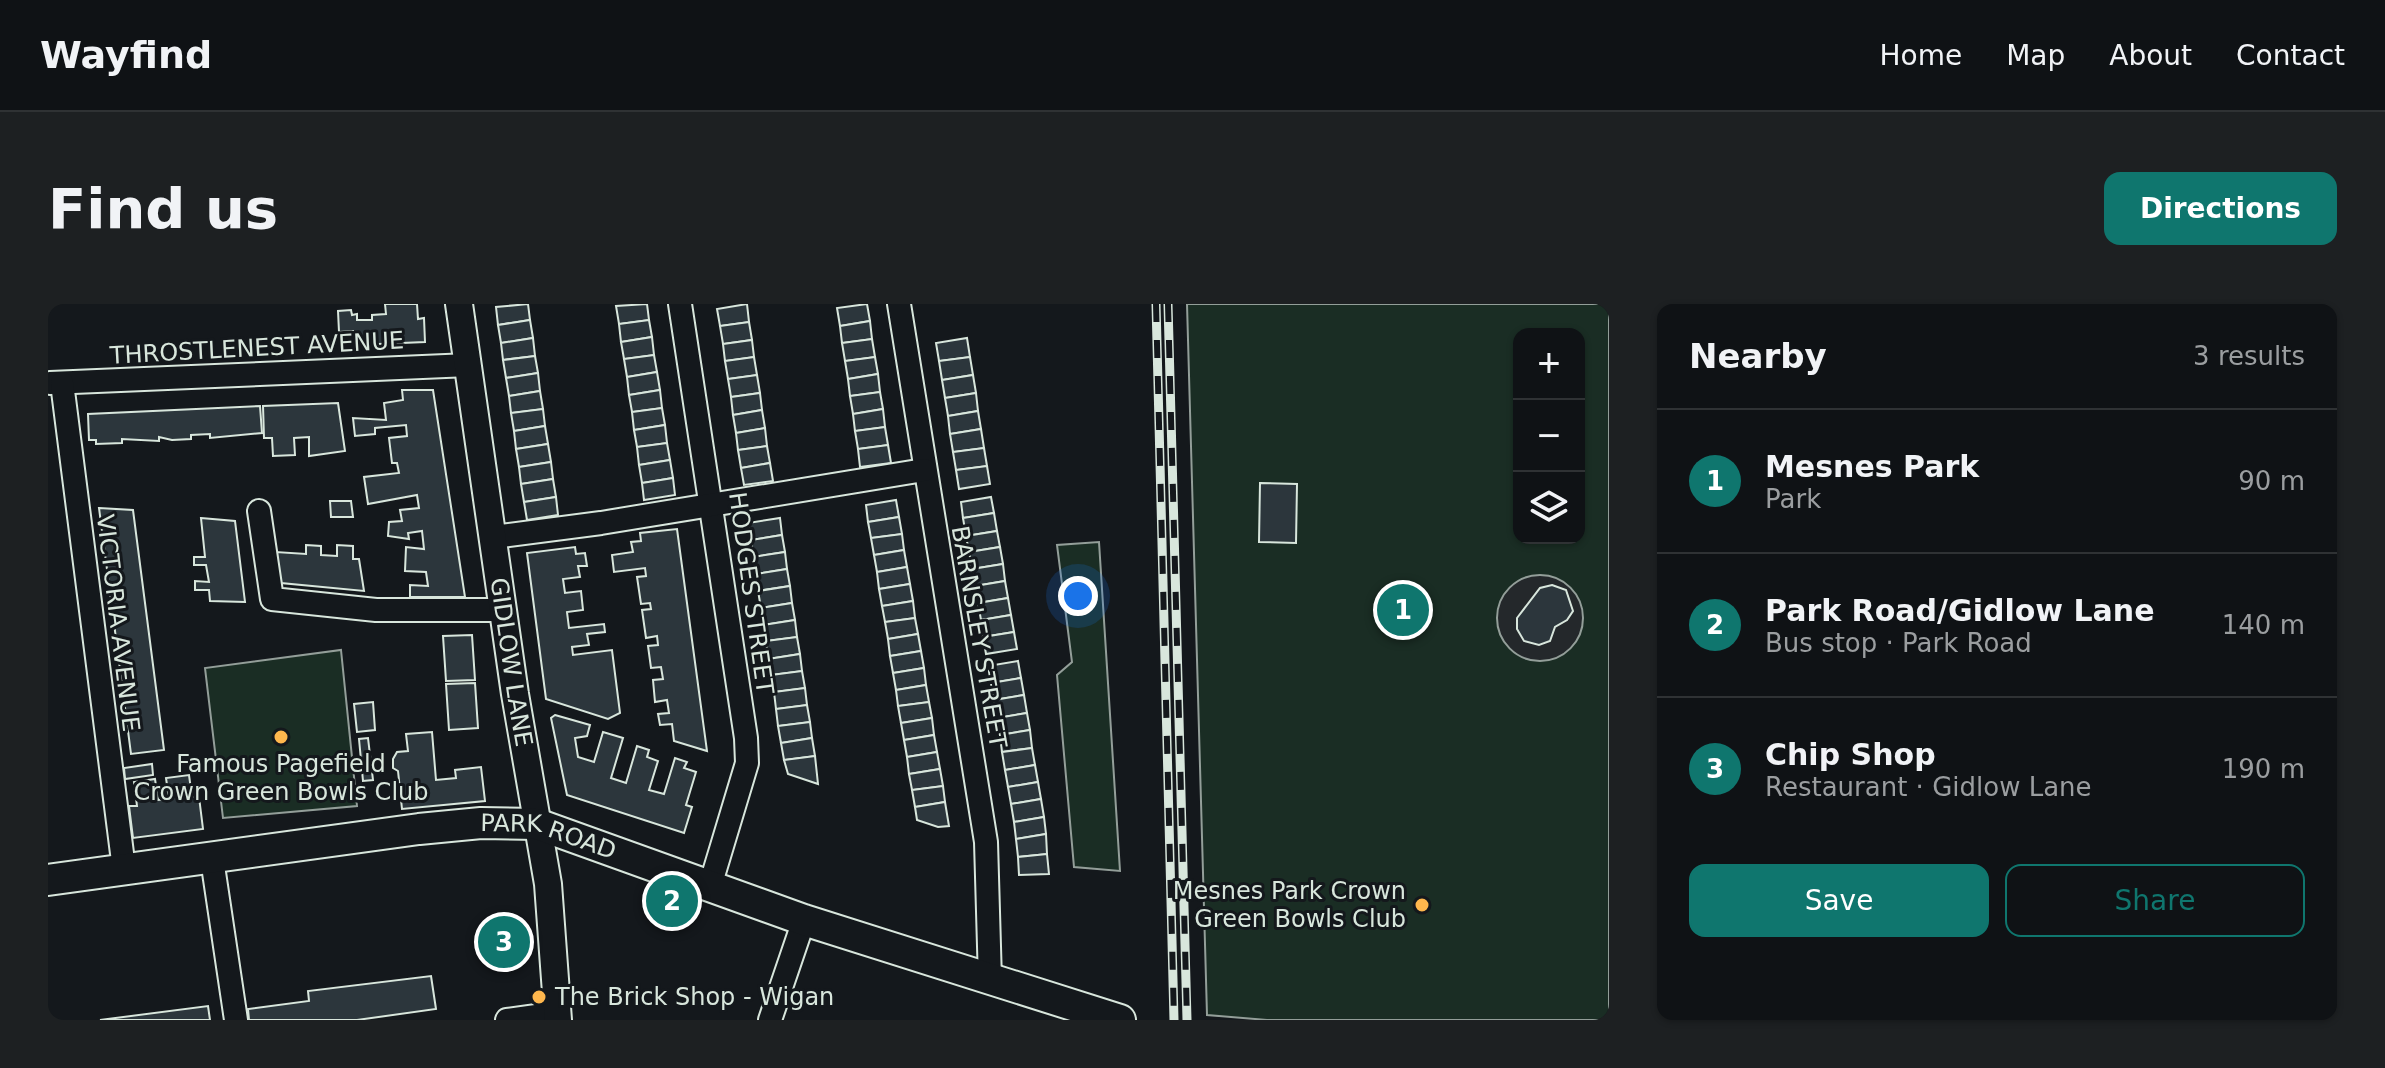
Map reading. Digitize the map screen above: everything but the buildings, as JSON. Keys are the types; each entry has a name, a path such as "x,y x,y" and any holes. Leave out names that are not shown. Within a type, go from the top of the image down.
{"main road":[{"name":"PARK ROAD","path":"48,880 457,825 537,824 804,920 1120,1020"}],"street":[{"name":"GIDLOW LANE","path":"459,304 503,610 548,884 558,1016"},
{"name":"HODGES STREET","path":"680,304 713,504 747,763 710,886"},
{"name":"BARNSLEY STREET","path":"899,304 986,842 990,981"},
{"name":"THROSTLENEST AVENUE","path":"55,383 469,365"},
{"name":"VICTORIA AVENUE","path":"55,383 124,869"},
{"path":"493,537 924,470"},
{"path":"259,511 272,599 376,610 503,610"},
{"path":"212,859 236,1020"},
{"path":"770,1020 804,920"},
{"path":"507,1020 558,1016"}],"green space":[{"path":"1187,304 1609,304 1609,1020 1267,1020 1207,1015"},
{"path":"1099,542 1120,871 1074,867 1057,675 1072,662 1057,545"},
{"name":"Famous Pagefield Crown Green Bowls Club","path":"341,650 357,806 223,818 205,668"}],"shaded area":[{"path":"1540,575 1564,582 1576,594 1583,618 1576,642 1564,654 1540,661 1516,654 1504,642 1497,618 1504,594 1516,582"}],"railway":[{"path":"1156,304 1174,1020"},
{"path":"1168,304 1187,1020"}],"place":[{"name":"Mesnes Park","path":"1403,610"},
{"name":"Famous Pagefield Crown Green Bowls Club","path":"281,737"},
{"name":"Park Road/Gidlow Lane","path":"672,901"},
{"name":"Mesnes Park Crown Green Bowls Club","path":"1422,905"},
{"name":"Chip Shop","path":"504,942"},
{"name":"The Brick Shop - Wigan","path":"539,997"}]}
